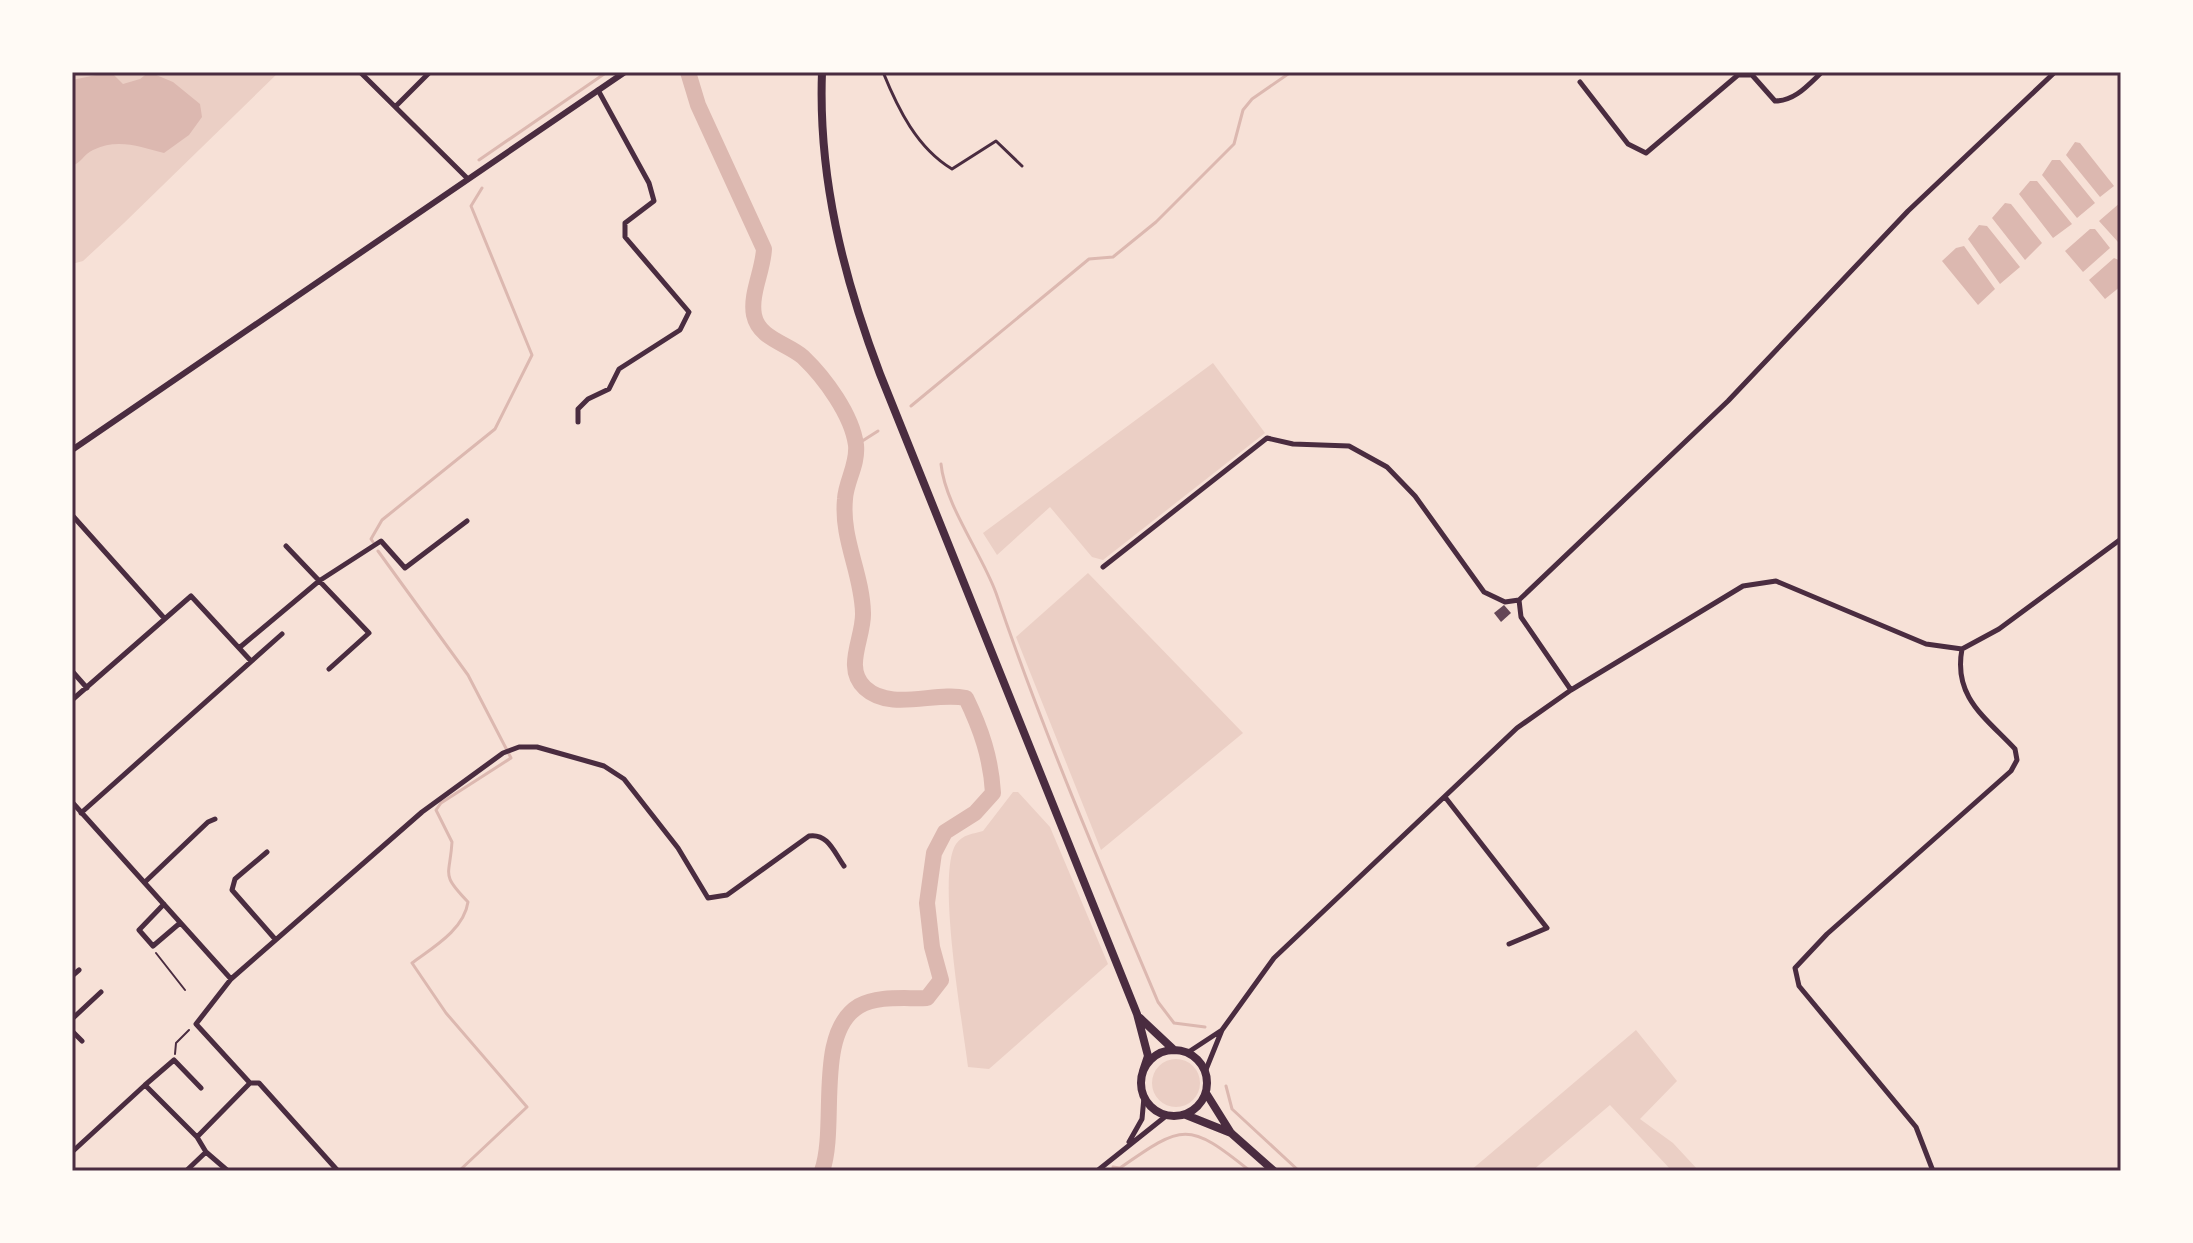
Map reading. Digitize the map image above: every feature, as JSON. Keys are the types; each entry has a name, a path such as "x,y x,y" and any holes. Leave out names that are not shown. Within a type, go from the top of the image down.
{"main road":[{"path":"822,72 824,149 830,203 866,339 1137,1014 1148,1056 1143,1071 1144,1097 1149,1105 1166,1116 1186,1115 1231,1133"},
{"path":"1137,1014 1174,1050"},
{"path":"1143,1071 1155,1056 1174,1050 1187,1053 1205,1072 1206,1093 1202,1102 1186,1115"},
{"path":"1206,1093 1231,1133 1274,1171"}],"street":[{"path":"360,72 468,179"},
{"path":"396,106 430,72"},
{"path":"72,450 625,72"},
{"path":"1580,82 1628,144 1646,153 1657,147 1738,75 1752,75 1775,101 1782,101 1794,97 1822,72"},
{"path":"1103,567 1267,438 1293,444 1349,446 1387,467 1415,496 1484,592 1505,602 1519,600 1728,401 1908,211 2055,72"},
{"path":"578,422 578,409 588,399 609,389 619,369 680,330 689,312 625,237 625,223 654,201 649,183 598,90"},
{"path":"72,515 165,619"},
{"path":"239,648 319,581 381,541 405,568 467,521"},
{"path":"1205,1072 1222,1030 1274,958 1517,728 1571,690 1743,586 1776,581 1926,644 1962,649 1999,629 2121,539"},
{"path":"286,546 369,633 329,669"},
{"path":"72,700 191,596 251,661"},
{"path":"1519,600 1521,617 1571,690"},
{"path":"81,813 282,634"},
{"path":"1933,1171 1916,1127 1799,986 1795,968 1827,934 2011,771 2017,760 2015,749 1962,689 1958,671 1962,649"},
{"path":"72,671 87,688"},
{"path":"250,1083 196,1024 231,979 437,799 511,748 537,747 604,766 624,779 678,848 708,898 727,895 809,836 818,834 826,838 844,866"},
{"path":"1445,797 1547,928 1509,944"},
{"path":"72,802 231,979"},
{"path":"145,882 215,819"},
{"path":"267,852 235,879 232,890 275,939"},
{"path":"164,904 139,930 147,943 155,945 180,923"},
{"path":"72,976 79,970"},
{"path":"72,1019 101,992"},
{"path":"1187,1053 1222,1030"},
{"path":"72,1031 82,1041"},
{"path":"72,1152 174,1060 201,1088"},
{"path":"197,1137 250,1083 259,1083 338,1171"},
{"path":"145,1085 197,1137 206,1152 228,1171"},
{"path":"1128,1142 1142,1119 1144,1097"},
{"path":"1097,1171 1128,1142 1166,1116"},
{"path":"186,1171 206,1152"}],"lane":[{"path":"883,72 911,130 939,161 952,169 996,141 1022,166"}],"path":[{"path":"155,945 161,962 185,990"},
{"path":"174,1060 176,1043 196,1024"}],"shaded area":[{"path":"72,72 279,72 124,223 83,261 72,264"},
{"path":"111,72 123,84 140,79 149,72 173,82 200,104 202,117 189,135 164,153 129,145 102,146 72,166 72,80"},
{"path":"2075,142 2080,143 2114,186 2100,197 2066,155"},
{"path":"2052,160 2060,160 2095,203 2077,218 2042,175"},
{"path":"2030,181 2037,181 2072,224 2053,238 2019,194"},
{"path":"2121,202 2121,239 2118,242 2099,221"},
{"path":"2005,203 2011,204 2042,243 2025,260 1992,218"},
{"path":"1979,225 1987,226 2020,267 2000,284 1968,239"},
{"path":"2090,229 2095,229 2110,248 2083,272 2065,251"},
{"path":"1964,246 1995,289 1978,305 1942,261 1956,248"},
{"path":"2114,258 2121,261 2121,286 2105,299 2089,280"},
{"path":"1213,363 1265,433 1103,560 1092,557 1050,507 997,555 983,533"},
{"path":"1088,573 1243,733 1101,850 1016,637"},
{"path":"1013,792 1018,792 1050,827 1108,964 989,1069 968,1067 950,917 951,860 956,844 968,835 983,831"},
{"path":"1636,1030 1677,1081 1640,1119 1673,1143 1699,1171 1672,1171 1610,1105 1532,1171 1470,1171"},
{"path":"1176,1059 1193,1066 1200,1083 1193,1100 1176,1107 1159,1100 1152,1083 1159,1066"}],"building":[{"path":"1504,605 1511,613 1501,622 1494,613"}],"waterway":[{"path":"479,160 607,72"},
{"path":"688,72 698,105 764,249 753,307 757,323 767,335 797,352 811,366 836,398 853,433 856,452 846,492 845,514 862,598 863,613 855,662 859,680 865,688 887,699 966,698 984,744 992,780 993,793 975,813 945,832 934,853 927,903 932,947 941,980 927,998 883,999 859,1006 845,1019 836,1037 822,1171"},
{"path":"911,406 1089,259 1113,257 1156,222 1234,144 1243,110 1252,99 1291,72"},
{"path":"373,542 371,539 382,520 495,429 532,355 471,206 482,188"},
{"path":"856,445 878,431"},
{"path":"941,464 949,496 990,578 1053,748 1158,1002 1174,1023 1205,1027"},
{"path":"378,551 468,675 511,758 441,803 436,810 452,842 450,880 468,902 454,930 412,963 446,1013 527,1107 459,1171"},
{"path":"1226,1086 1232,1109 1299,1171"},
{"path":"1113,1167 1120,1168 1158,1143 1185,1134 1212,1143 1250,1171"}]}
